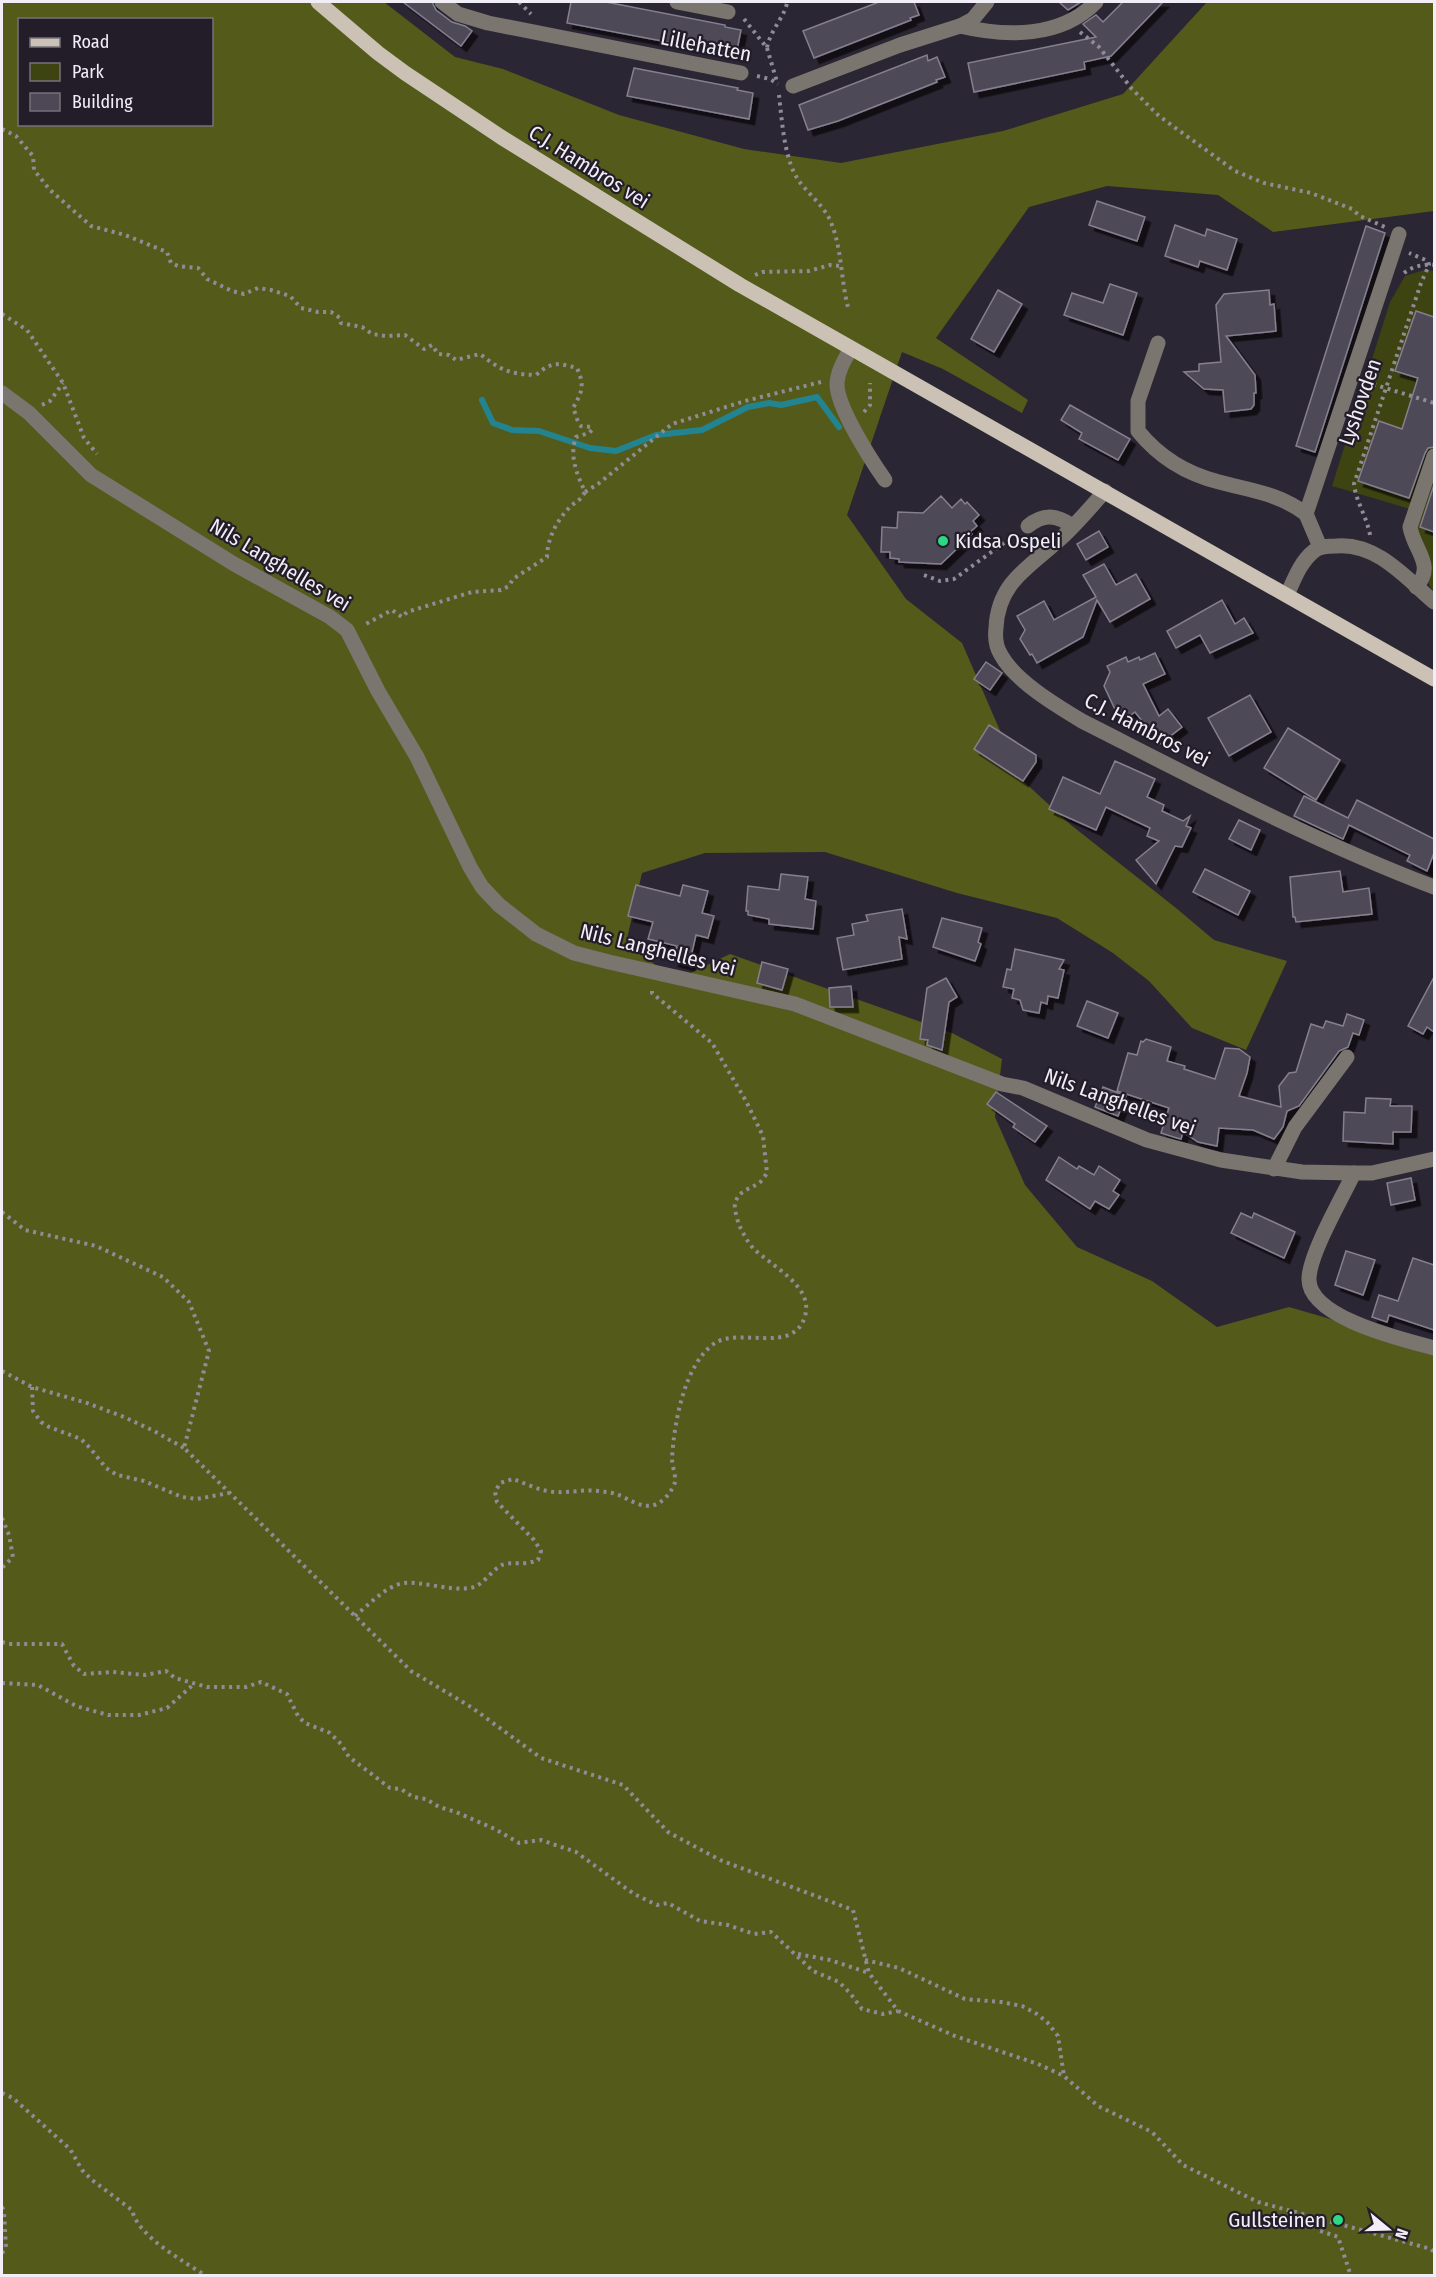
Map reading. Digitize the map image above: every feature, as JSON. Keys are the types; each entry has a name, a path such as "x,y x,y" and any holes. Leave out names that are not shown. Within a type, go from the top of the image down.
{"main road":[{"name":"C.J. Hambros vei","path":"318,2 378,53 501,137 740,285 1434,679"}],"street":[{"name":"Lillehatten","path":"442,2 458,14 488,24 741,73"},
{"name":"Lillehatten","path":"677,2 728,12"},
{"path":"793,86 900,45 960,26 973,19 987,2"},
{"path":"960,26 1006,34 1024,33 1060,26 1078,18 1096,2"},
{"path":"1306,514 1397,241"},
{"path":"1158,343 1138,401 1138,431 1149,445 1180,467 1200,476 1270,494 1292,504 1306,514 1320,547"},
{"path":"851,348 840,369 837,381 838,392 867,453 885,480"},
{"name":"Nils Langhelles vei","path":"2,393 29,413 91,475 234,564 330,617 347,630 378,691 417,757 470,867 499,905 536,934 574,953 795,1004 1002,1084 1023,1088 1147,1140 1221,1160 1302,1172 1372,1173 1434,1159"},
{"path":"1416,587 1425,577 1426,567 1410,527 1434,456"},
{"name":"C.J. Hambros vei","path":"1105,491 1073,526 1029,565 1001,599 996,610 995,637 1000,654 1051,703 1082,721 1370,863 1434,887"},
{"path":"1028,526 1036,520 1053,516 1073,526"},
{"path":"1287,595 1302,563 1320,547 1348,545 1374,553 1434,602"},
{"path":"1274,1168 1295,1126 1347,1057"},
{"path":"1354,1173 1325,1231 1310,1269 1309,1287 1316,1299 1355,1324 1375,1332 1434,1348"}],"path":[{"path":"519,2 529,12"},
{"name":"Lillehatten","path":"767,48 771,33 785,10 787,2"},
{"name":"Lillehatten","path":"728,12 747,21 767,48"},
{"path":"1071,21 1074,27 1098,47 1159,116 1235,171 1264,183 1311,193 1352,209 1397,241"},
{"path":"767,48 777,84 789,160 798,180 827,212 834,232 848,307"},
{"name":"Lillehatten","path":"741,73 770,79 784,86 793,86"},
{"path":"2,129 16,136 33,156 34,170 50,190 91,226 167,252 171,263 198,268 207,279 232,291 244,294 258,288 271,290 290,296 301,308 331,312 340,318 341,323 362,327 372,334 405,335 424,349 432,345 438,354 449,355 456,360 480,354 500,369 509,372 536,375 545,366 558,363 577,368 583,381 580,395 573,408 581,426 591,427 592,430 576,437 573,447 575,470 585,492"},
{"name":"Lyshovden","path":"1374,553 1368,521 1355,492 1354,484 1421,283 1430,265 1397,241"},
{"path":"754,276 762,272 809,271 830,265 840,266"},
{"path":"2,314 27,330 63,383 84,438 98,455"},
{"path":"347,630 360,627 392,610 402,617 407,612 472,592 501,590 509,586 513,579 548,557 547,544 556,526 570,507 579,503 585,492 672,424 745,400 813,383 837,381"},
{"path":"29,413 50,401 63,383"},
{"path":"851,420 860,416 870,405 870,383"},
{"path":"1369,383 1434,403"},
{"path":"924,574 940,581 954,579 1028,526"},
{"path":"355,1616 385,1592 404,1583 452,1589 471,1588 485,1581 494,1570 505,1563 527,1565 538,1560 541,1551 534,1540 496,1502 495,1492 500,1483 513,1479 555,1492 593,1490 615,1494 642,1505 656,1505 668,1495 675,1482 672,1464 674,1439 690,1373 700,1358 716,1342 733,1337 784,1337 795,1330 805,1318 807,1301 797,1285 753,1248 736,1217 735,1202 746,1188 760,1183 767,1173 763,1136 746,1101 712,1043 652,993 653,973"},
{"path":"2,1212 25,1230 96,1246 164,1277 189,1302 209,1351 184,1448"},
{"path":"2,1371 32,1387 87,1403 124,1417 184,1448 411,1671 471,1707 541,1758 623,1785 669,1832 720,1860 853,1910 868,1972 898,2012 955,2036 1038,2064 1064,2076 1098,2106 1152,2132 1183,2165 1258,2202 1431,2248 1434,2252"},
{"path":"32,1387 33,1411 41,1422 81,1439 106,1468 117,1475 144,1481 182,1497 198,1499 229,1493"},
{"path":"2,1518 13,1548 13,1557 2,1568"},
{"path":"2,1642 62,1644 74,1666 84,1674 113,1672 145,1675 166,1671 175,1678 194,1684 228,1688 261,1683 287,1694 298,1716 305,1723 330,1733 349,1757 390,1788 401,1789 413,1797 426,1799 439,1808 456,1812 495,1829 519,1843 540,1840 576,1852 634,1894 657,1905 668,1903 700,1921 728,1925 754,1934 771,1932 813,1971 839,1982 862,2009 883,2014 898,2012"},
{"path":"2,1683 38,1685 76,1706 108,1715 139,1715 167,1708 194,1684"},
{"path":"797,1954 830,1960 868,1972"},
{"path":"865,1960 899,1968 964,1999 1022,2006 1037,2014 1058,2036 1064,2076"},
{"path":"2,2093 13,2098 70,2149 82,2170 132,2210 134,2221 164,2249 206,2276"},
{"path":"2,2207 6,2248 2,2253"},
{"path":"1314,2218 1318,2230 1338,2237 1351,2276"}],"green space":[{"path":"2,2 384,2 455,57 503,69 619,115 744,149 841,163 1003,131 1123,94 1207,2 1434,2 1434,211 1273,232 1218,195 1107,186 1029,207 936,338 1028,400 1022,413 943,369 902,352 847,515 906,599 962,643 1021,779 1071,825 1214,940 1287,961 1246,1050 1192,1028 1149,981 1113,953 1057,918 957,893 825,852 705,853 642,873 626,943 676,980 730,954 952,1033 1002,1059 995,1117 1025,1185 1077,1247 1152,1281 1217,1327 1289,1307 1434,1349 1434,2275 2,2276"},
{"path":"1424,270 1434,271 1434,592 1419,570 1410,509 1332,486 1390,302 1405,276"}],"building":[{"path":"403,2 432,2 436,10 452,22 472,31 461,46"},
{"path":"571,2 606,2 741,30 736,55 567,23"},
{"path":"879,2 914,2 919,15 814,58 803,31"},
{"path":"1059,2 1081,2 1068,10"},
{"path":"1123,2 1163,2 1111,56 1084,62 1085,69 974,92 968,63 1096,37 1083,24 1096,15 1103,22"},
{"path":"927,55 928,61 937,57 945,77 838,121 808,130 799,105"},
{"path":"634,68 738,88 737,90 753,93 749,119 627,96"},
{"path":"1097,201 1145,217 1137,241 1089,225"},
{"path":"1175,225 1205,236 1207,229 1237,239 1227,270 1200,261 1198,267 1165,256"},
{"path":"1366,226 1385,233 1315,452 1296,446"},
{"path":"1110,284 1137,293 1123,335 1064,315 1072,293 1103,303"},
{"path":"998,290 1022,304 994,352 971,339"},
{"path":"1269,290 1270,305 1274,304 1276,331 1226,336 1255,375 1254,405 1251,409 1225,412 1223,390 1204,389 1184,372 1199,371 1199,364 1221,362 1216,305 1224,294"},
{"path":"1416,311 1434,317 1434,447 1428,448 1425,453 1409,498 1358,481 1379,421 1402,429 1418,378 1395,371"},
{"path":"1070,405 1130,439 1118,460 1079,439 1082,433 1061,420"},
{"path":"1434,485 1434,532 1420,527"},
{"path":"941,496 952,508 961,499 965,504 967,502 979,515 973,521 977,526 970,532 972,534 941,564 899,562 899,559 890,558 890,552 881,552 882,527 897,528 898,512 923,513"},
{"path":"1099,531 1108,547 1086,560 1077,544"},
{"path":"1104,564 1116,585 1136,574 1150,599 1110,622 1097,600 1083,637 1037,663 1020,639 1025,630 1017,616 1044,601 1054,620 1096,597 1083,575"},
{"path":"1222,600 1235,624 1244,618 1253,633 1210,653 1200,635 1176,648 1167,631"},
{"path":"1155,653 1165,674 1143,684 1159,716 1168,709 1182,727 1160,744 1135,712 1121,722 1104,686 1110,672 1107,666 1126,657 1128,662 1139,657 1140,660"},
{"path":"986,662 1002,673 990,690 974,679"},
{"path":"1250,695 1271,732 1229,756 1208,718"},
{"path":"989,725 1036,755 1036,762 1023,781 974,749"},
{"path":"1288,728 1340,760 1316,800 1264,768"},
{"path":"1115,761 1155,779 1147,797 1164,805 1162,811 1183,821 1190,816 1186,826 1191,828 1182,847 1175,846 1156,884 1136,860 1159,841 1147,836 1150,828 1106,807 1096,830 1049,809 1063,777 1100,794"},
{"path":"1304,796 1348,818 1357,800 1434,839 1434,853 1427,871 1407,861 1410,855 1349,825 1343,839 1294,816"},
{"path":"1239,820 1260,830 1251,850 1229,839"},
{"path":"1205,869 1250,891 1238,915 1193,892"},
{"path":"1340,871 1343,892 1369,888 1372,914 1296,922 1293,917 1290,877"},
{"path":"781,874 808,877 805,899 816,901 813,929 769,924 769,919 748,915 746,911 748,886 779,890"},
{"path":"636,885 680,896 683,885 708,891 702,913 714,916 708,938 696,935 689,965 673,961 677,946 648,939 653,922 628,916"},
{"path":"902,909 907,939 899,937 902,959 843,970 837,938 854,935 852,924 868,921 866,915"},
{"path":"942,918 982,928 978,942 981,944 975,961 933,947"},
{"path":"1015,949 1064,960 1059,969 1064,970 1058,998 1048,996 1047,1004 1041,1002 1039,1013 1023,1010 1020,1000 1012,998 1014,989 1003,987 1007,969 1011,970"},
{"path":"762,962 788,969 782,990 757,983"},
{"path":"1434,977 1434,1032 1427,1027 1423,1034 1408,1026"},
{"path":"946,978 957,997 949,1002 942,1050 927,1045 928,1040 920,1039 927,988"},
{"path":"851,986 853,1007 830,1007 829,988"},
{"path":"1087,1001 1118,1013 1108,1038 1077,1026"},
{"path":"1347,1014 1364,1020 1359,1035 1353,1033 1348,1047 1339,1051 1299,1106 1287,1111 1283,1127 1274,1139 1253,1130 1219,1128 1217,1146 1198,1142 1183,1132 1181,1139 1177,1138 1161,1133 1169,1108 1117,1091 1128,1053 1137,1055 1141,1041 1146,1039 1171,1047 1167,1061 1215,1079 1225,1048 1239,1049 1250,1057 1239,1096 1281,1107 1279,1086 1289,1073 1296,1072 1311,1024 1323,1028 1326,1021 1343,1026"},
{"path":"1103,1087 1126,1096 1118,1116 1095,1107"},
{"path":"996,1092 1047,1126 1035,1142 1013,1127 1015,1124 987,1104"},
{"path":"1366,1098 1391,1099 1390,1106 1412,1106 1411,1132 1393,1132 1393,1144 1343,1141 1344,1112 1365,1113"},
{"path":"1059,1157 1077,1169 1079,1166 1094,1175 1099,1166 1120,1180 1113,1191 1119,1195 1109,1209 1095,1201 1090,1209 1046,1180"},
{"path":"1411,1178 1415,1200 1391,1205 1387,1183"},
{"path":"1241,1213 1252,1218 1254,1213 1295,1232 1284,1258 1231,1233"},
{"path":"1346,1251 1375,1260 1363,1295 1335,1285"},
{"path":"1413,1258 1434,1265 1434,1330 1389,1315 1387,1322 1372,1317 1379,1295 1398,1301"}],"waterway":[{"path":"482,400 493,423 512,430 539,431 590,448 616,451 656,435 702,430 748,407 769,403 781,405 817,397 839,427"}],"place":[{"name":"Kidsa Ospeli","path":"943,541"},
{"name":"Gullsteinen","path":"1338,2220"}]}
